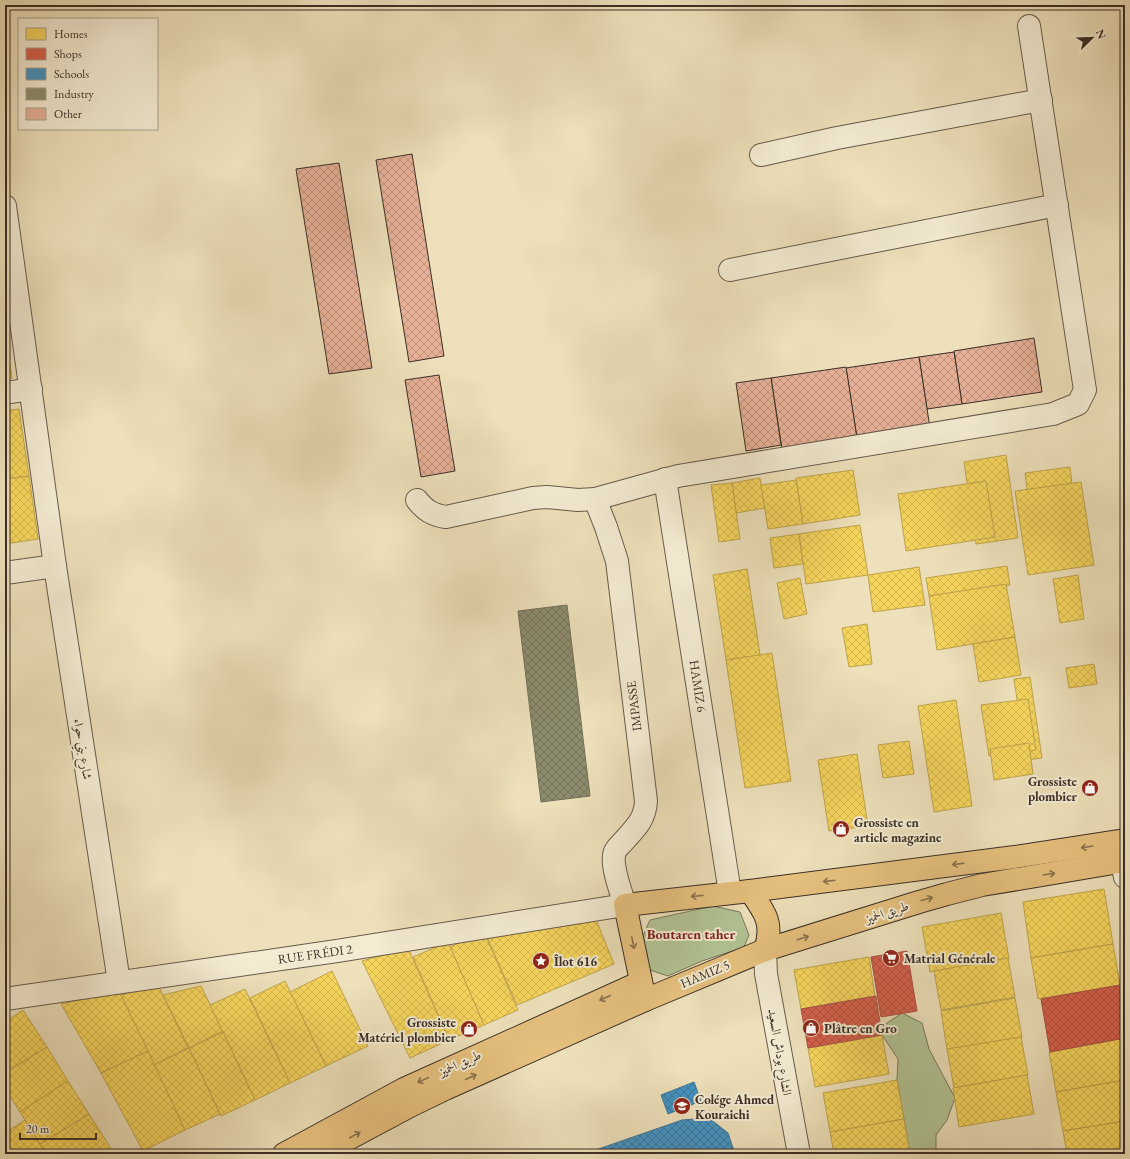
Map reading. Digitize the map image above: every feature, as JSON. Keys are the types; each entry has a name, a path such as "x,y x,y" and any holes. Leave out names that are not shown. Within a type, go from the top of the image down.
{"main road":[{"path":"643,991 625,905 1015,857 1125,840"},
{"name":"طريق الحميز","path":"765,950 919,902 982,885 1011,880 1124,867"},
{"path":"740,892 764,910 768,921 769,939 765,950"},
{"name":"HAMIZ 5","path":"643,991 765,950"},
{"name":"طريق الحميز","path":"284,1154 404,1089 643,991"},
{"name":"طريق الحميز","path":"320,1154 418,1101 643,991"}],"street":[{"path":"417,500 424,509 434,515 446,517 533,498 547,497 578,500 595,499 665,479 1053,414 1078,404 1085,390 1029,26"},
{"path":"761,155 837,138 1041,100"},
{"path":"730,270 1057,205"},
{"name":"شارع بني حواء","path":"5,206 7,238 31,389 55,566 119,982"},
{"path":"5,393 31,389"},
{"name":"HAMIZ 6","path":"665,479 740,892"},
{"name":"IMPASSE","path":"595,499 617,561 646,801 646,812 640,823 618,847 614,855 614,865 625,905"},
{"path":"5,573 55,566"},
{"name":"RUE FRÉDI 2","path":"5,998 336,952 625,905"},
{"name":"الشارع بوداش السعيد","path":"765,950 766,974 799,1154"}],"green space":[{"path":"713,906 740,912 749,935 744,947 702,961 668,976 650,970 643,936 650,920"},
{"path":"902,1013 922,1023 929,1049 955,1098 947,1120 936,1135 936,1154 910,1154 897,1080 898,1059 882,1035 881,1027"}],"building: Homes":[{"path":"5,330 12,378 5,379"},
{"path":"19,409 29,476 5,479 5,411"},
{"path":"1006,455 1018,538 976,544 964,462"},
{"path":"1070,467 1072,484 1027,490 1025,473"},
{"path":"853,470 860,515 803,524 796,478"},
{"path":"29,476 38,539 5,544 5,479"},
{"path":"760,478 765,508 736,513 732,483"},
{"path":"796,480 803,524 768,529 761,485"},
{"path":"986,481 995,537 906,551 898,494"},
{"path":"1081,482 1094,565 1028,575 1015,491"},
{"path":"732,483 740,539 719,542 711,485"},
{"path":"860,525 868,575 806,584 799,534"},
{"path":"799,534 803,564 774,568 770,538"},
{"path":"1007,566 1010,585 929,596 926,578"},
{"path":"919,567 925,605 873,612 868,575"},
{"path":"747,569 760,655 726,660 713,575"},
{"path":"1078,575 1084,619 1060,623 1053,579"},
{"path":"800,578 807,614 784,619 777,583"},
{"path":"1006,584 1015,637 937,650 929,596"},
{"path":"867,624 872,664 849,667 842,628"},
{"path":"1015,637 1021,675 979,682 973,644"},
{"path":"772,653 791,781 745,788 726,660"},
{"path":"1094,664 1097,684 1069,688 1066,668"},
{"path":"1030,677 1042,758 1026,760 1014,679"},
{"path":"1028,699 1036,750 989,756 981,705"},
{"path":"956,700 972,806 934,812 918,706"},
{"path":"909,741 914,774 883,778 878,745"},
{"path":"1029,743 1033,774 994,780 990,749"},
{"path":"857,754 868,826 829,831 818,760"},
{"path":"1104,889 1113,944 1031,958 1023,902"},
{"path":"1001,913 1009,959 930,972 922,927"},
{"path":"595,917 614,964 517,1005 486,935"},
{"path":"484,932 518,1010 484,1025 450,947"},
{"path":"448,942 484,1025 449,1040 413,957"},
{"path":"1113,944 1120,985 1038,999 1031,958"},
{"path":"408,948 449,1040 410,1058 362,961"},
{"path":"869,957 875,996 801,1009 794,970"},
{"path":"1008,958 1015,997 941,1010 934,971"},
{"path":"332,971 368,1046 326,1066 290,992"},
{"path":"285,981 326,1066 290,1083 250,998"},
{"path":"158,985 188,1048 154,1065 121,995"},
{"path":"201,986 223,1031 189,1048 163,995"},
{"path":"245,989 290,1083 255,1100 210,1005"},
{"path":"119,991 148,1051 101,1073 61,1004"},
{"path":"1015,998 1022,1037 947,1050 941,1011"},
{"path":"23,1010 47,1047 5,1073 5,1022"},
{"path":"223,1032 255,1100 221,1116 189,1048"},
{"path":"882,1035 889,1074 815,1087 808,1048"},
{"path":"1021,1037 1028,1075 954,1088 947,1049"},
{"path":"1125,1038 1125,1080 1056,1092 1049,1052"},
{"path":"47,1047 68,1081 20,1112 5,1088 5,1073"},
{"path":"189,1048 220,1114 185,1130 154,1065"},
{"path":"148,1051 185,1130 143,1151 101,1073"},
{"path":"1027,1075 1034,1114 959,1127 953,1088"},
{"path":"897,1080 904,1119 830,1132 823,1093"},
{"path":"1125,1080 1125,1121 1063,1131 1056,1092"},
{"path":"68,1081 89,1114 40,1144 20,1112"},
{"path":"89,1114 112,1150 106,1154 46,1154 40,1144"},
{"path":"904,1119 910,1154 834,1154 830,1132"},
{"path":"25,1120 46,1154 5,1154 5,1133"},
{"path":"1125,1121 1125,1154 1067,1154 1063,1131"}],"building: Shops":[{"path":"907,951 917,1011 881,1017 871,957"},
{"path":"1120,985 1125,1013 1125,1038 1050,1052 1041,999"},
{"path":"876,996 882,1035 808,1048 801,1009"}],"building: Schools":[{"path":"694,1082 701,1101 668,1114 661,1095"},
{"path":"709,1118 728,1133 735,1154 584,1154 682,1120"}],"building: Industry":[{"path":"567,605 590,796 541,802 518,611"}],"building: Other":[{"path":"412,154 444,356 409,362 376,160"},
{"path":"339,163 372,368 329,374 296,169"},
{"path":"1034,338 1042,392 962,404 954,351"},
{"path":"954,352 962,404 927,409 919,357"},
{"path":"919,357 930,428 857,438 846,368"},
{"path":"846,367 857,438 782,449 771,378"},
{"path":"439,375 455,471 421,477 405,380"},
{"path":"771,378 781,445 746,451 736,383"}],"place":[{"name":"Grossiste plombier","path":"1090,788"},
{"name":"Grossiste en article magazine","path":"841,829"},
{"name":"Matrial Générale","path":"891,958"},
{"name":"Îlot 616","path":"541,961"},
{"name":"Plâtre en Gro","path":"811,1028"},
{"name":"Grossiste Matériel plombier","path":"469,1029"},
{"name":"Colége Ahmed Kouraichi","path":"682,1106"}],"district":[{"name":"Boutaren taher","path":"691,934"}]}
